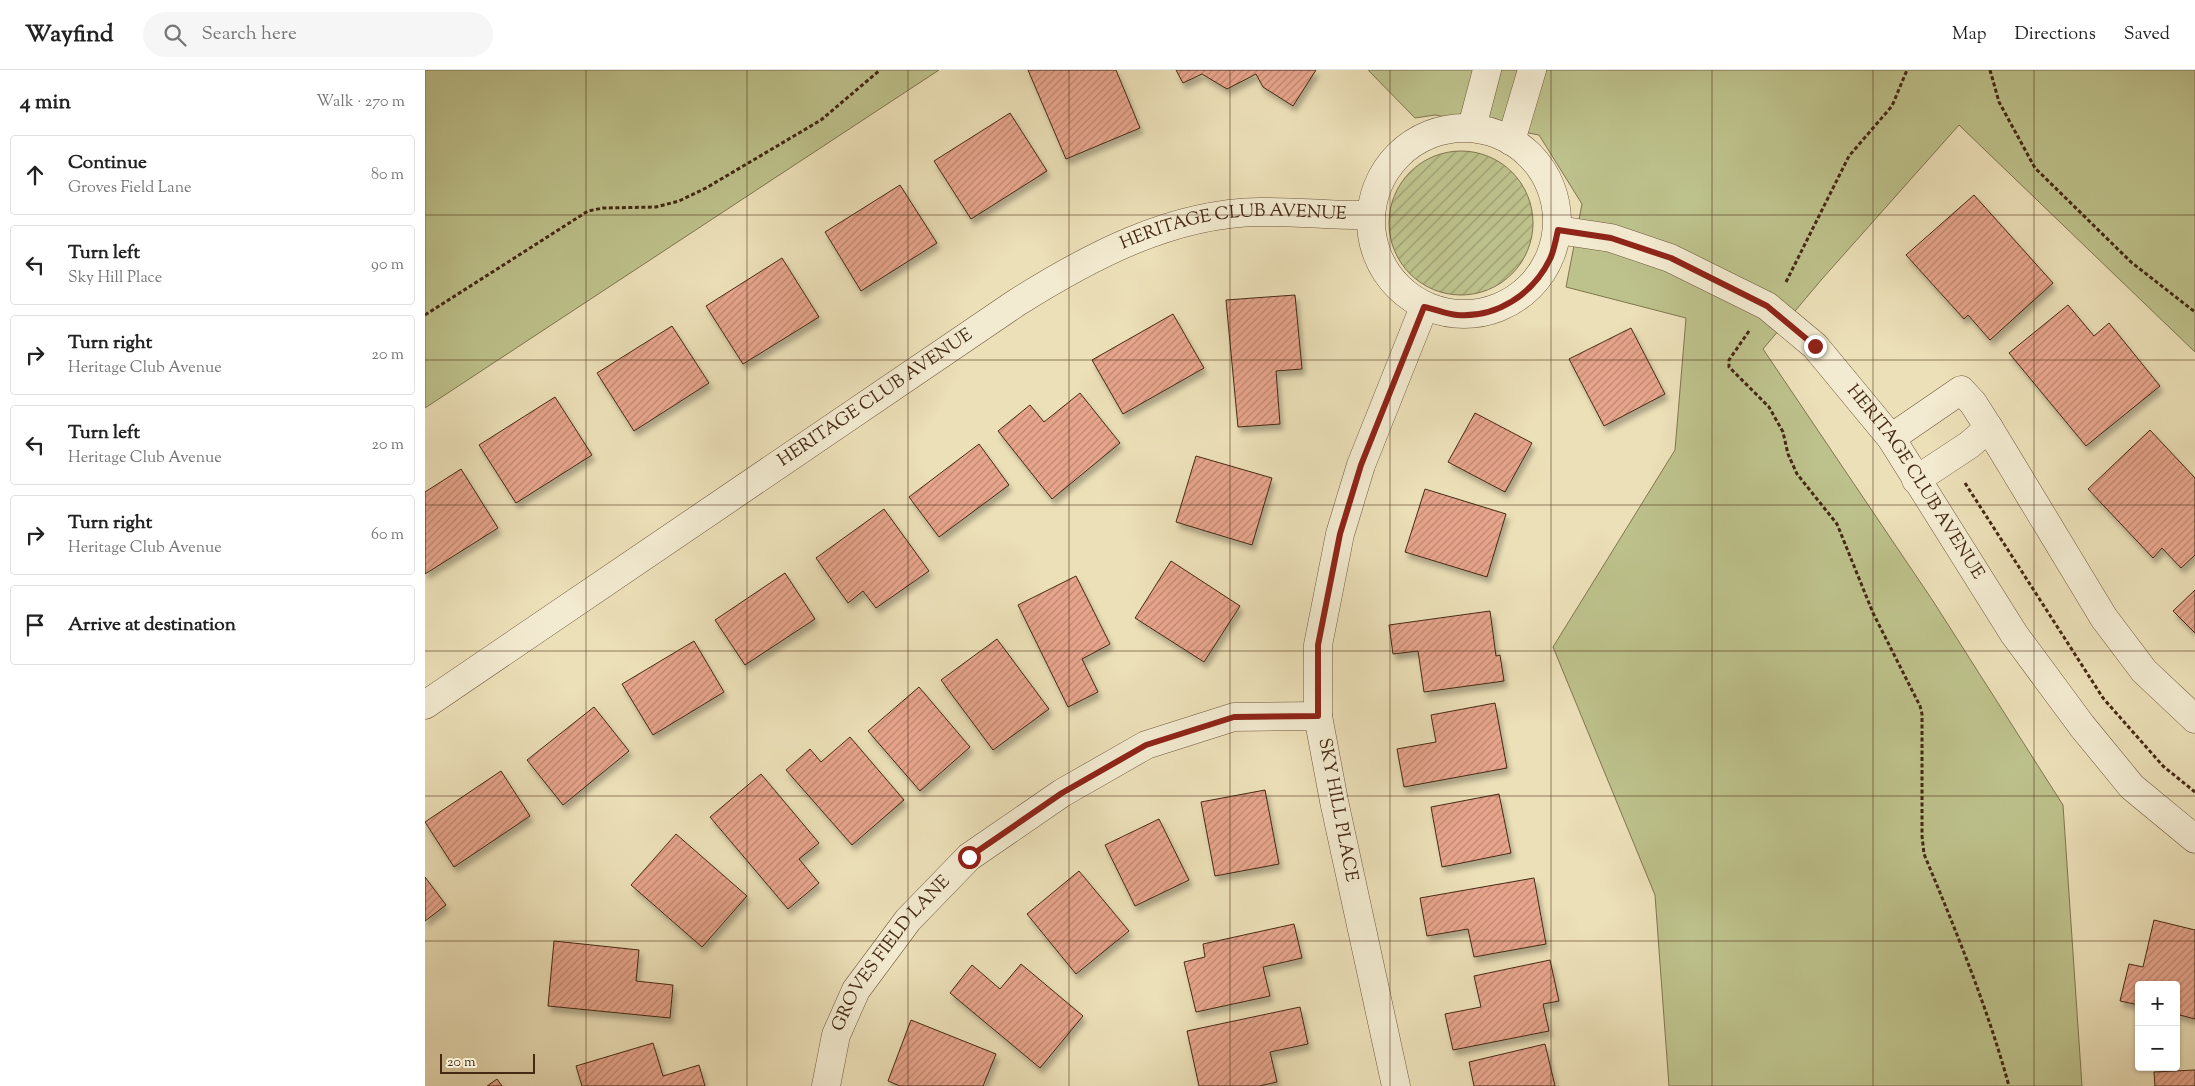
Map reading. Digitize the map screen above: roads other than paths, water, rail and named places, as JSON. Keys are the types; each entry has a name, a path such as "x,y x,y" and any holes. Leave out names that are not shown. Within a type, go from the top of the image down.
{"street":[{"path":"1471,127 1487,70"},
{"path":"1511,141 1532,70"},
{"name":"HERITAGE CLUB AVENUE","path":"1471,127 1500,135 1511,141 1525,150 1545,173 1556,200 1558,230 1551,258 1536,283 1513,302 1486,313 1457,315 1424,307 1404,293 1385,271 1373,244 1371,215 1377,186 1392,161 1414,141 1442,130 1471,127"},
{"name":"HERITAGE CLUB AVENUE","path":"425,705 1016,303 1064,273 1131,241 1198,219 1259,212 1371,215"},
{"name":"HERITAGE CLUB AVENUE","path":"1558,230 1611,238 1671,258 1767,306 1815,346 1891,438 2014,634 2082,726 2132,787 2195,839"},
{"name":"SKY HILL PLACE","path":"1396,1086 1334,800 1318,716 1318,645 1340,534 1361,465 1424,307"},
{"path":"1891,438 1961,390 1973,403 1989,428 2104,618 2144,671 2195,719"},
{"path":"1916,480 1969,445 1989,428"},
{"name":"GROVES FIELD LANE","path":"826,1086 836,1035 855,990 908,920 969,857 1062,793 1146,745 1234,717 1318,716"}]}
